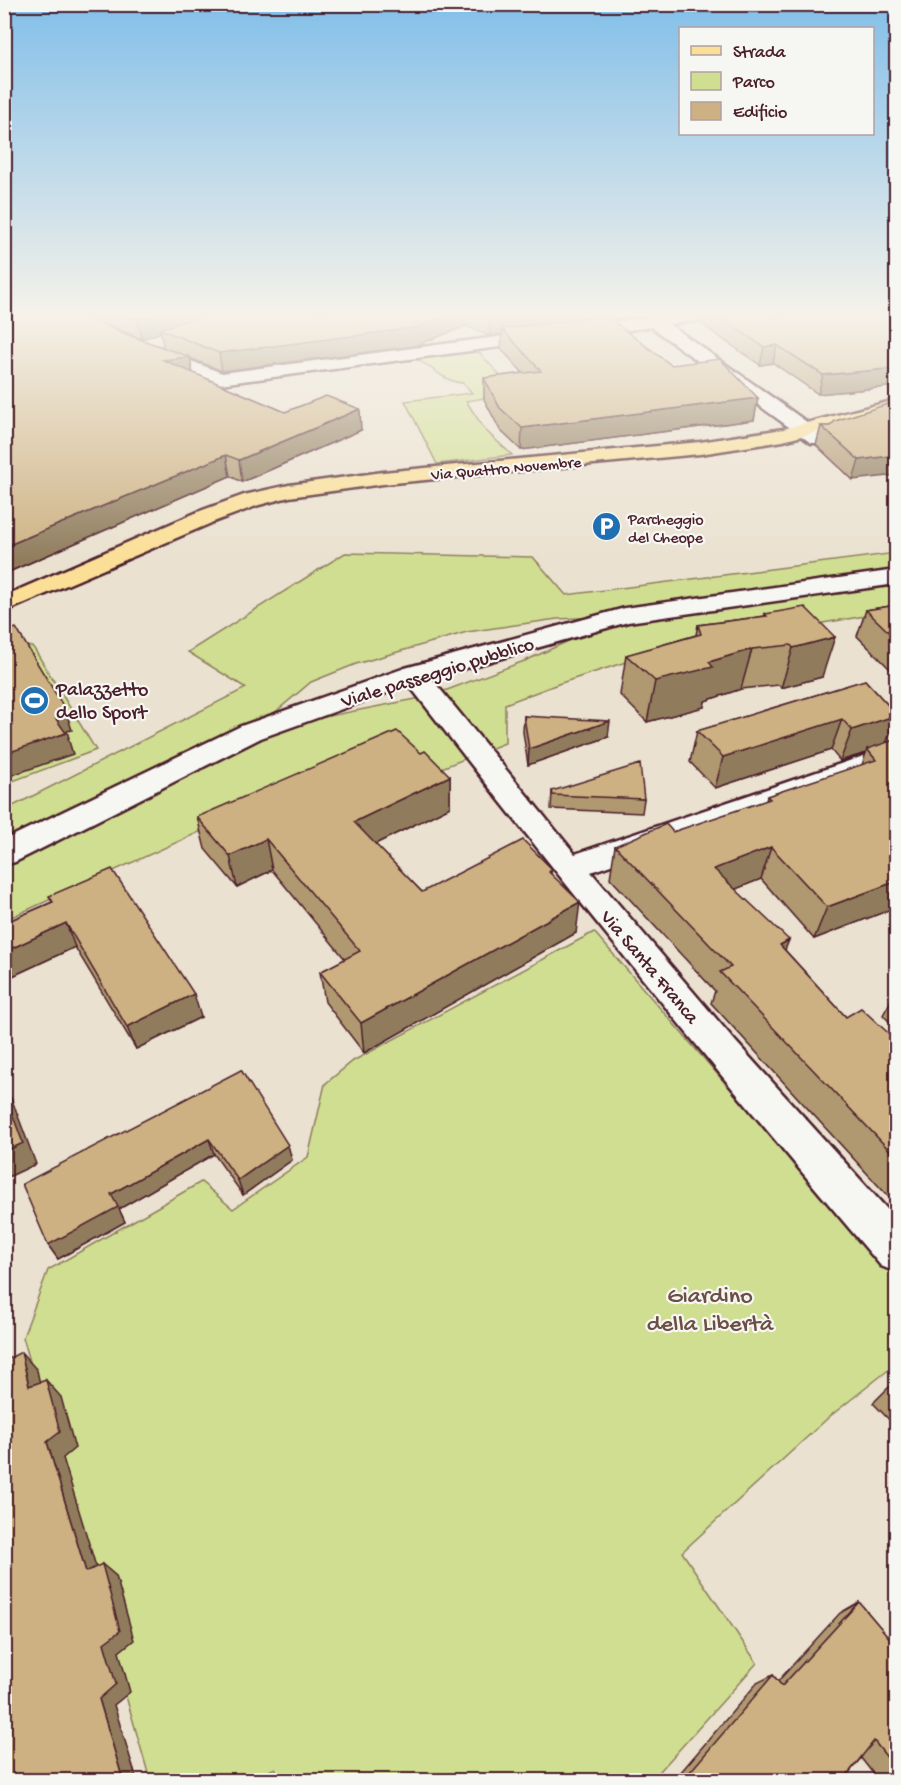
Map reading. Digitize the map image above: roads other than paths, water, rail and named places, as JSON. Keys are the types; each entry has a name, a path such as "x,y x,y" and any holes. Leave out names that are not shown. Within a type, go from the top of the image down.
{"main road":[{"name":"Via Quattro Novembre","path":"123,555 211,525 285,505 396,486 681,461 779,449 812,434 897,406"},
{"name":"Via Quattro Novembre","path":"4,605 208,516 268,496 322,485 672,451 812,434 897,414"},
{"path":"681,461 690,456 742,448 759,439"},
{"path":"481,469 499,471 541,468 557,471"},
{"path":"285,505 327,491 421,478 434,473"}],"street":[{"path":"758,395 812,434"},
{"name":"Viale passeggio pubblico","path":"4,854 251,732 414,674 625,615 897,577"},
{"name":"Via Santa Franca","path":"414,674 569,868 747,1081 897,1251"},
{"path":"569,868 897,754"}],"place":[{"name":"Parcheggio del Cheope","path":"607,527"},
{"name":"Palazzetto dello Sport","path":"35,700"}],"park label":[{"name":"Giardino della Libertà","path":"710,1308"}]}
